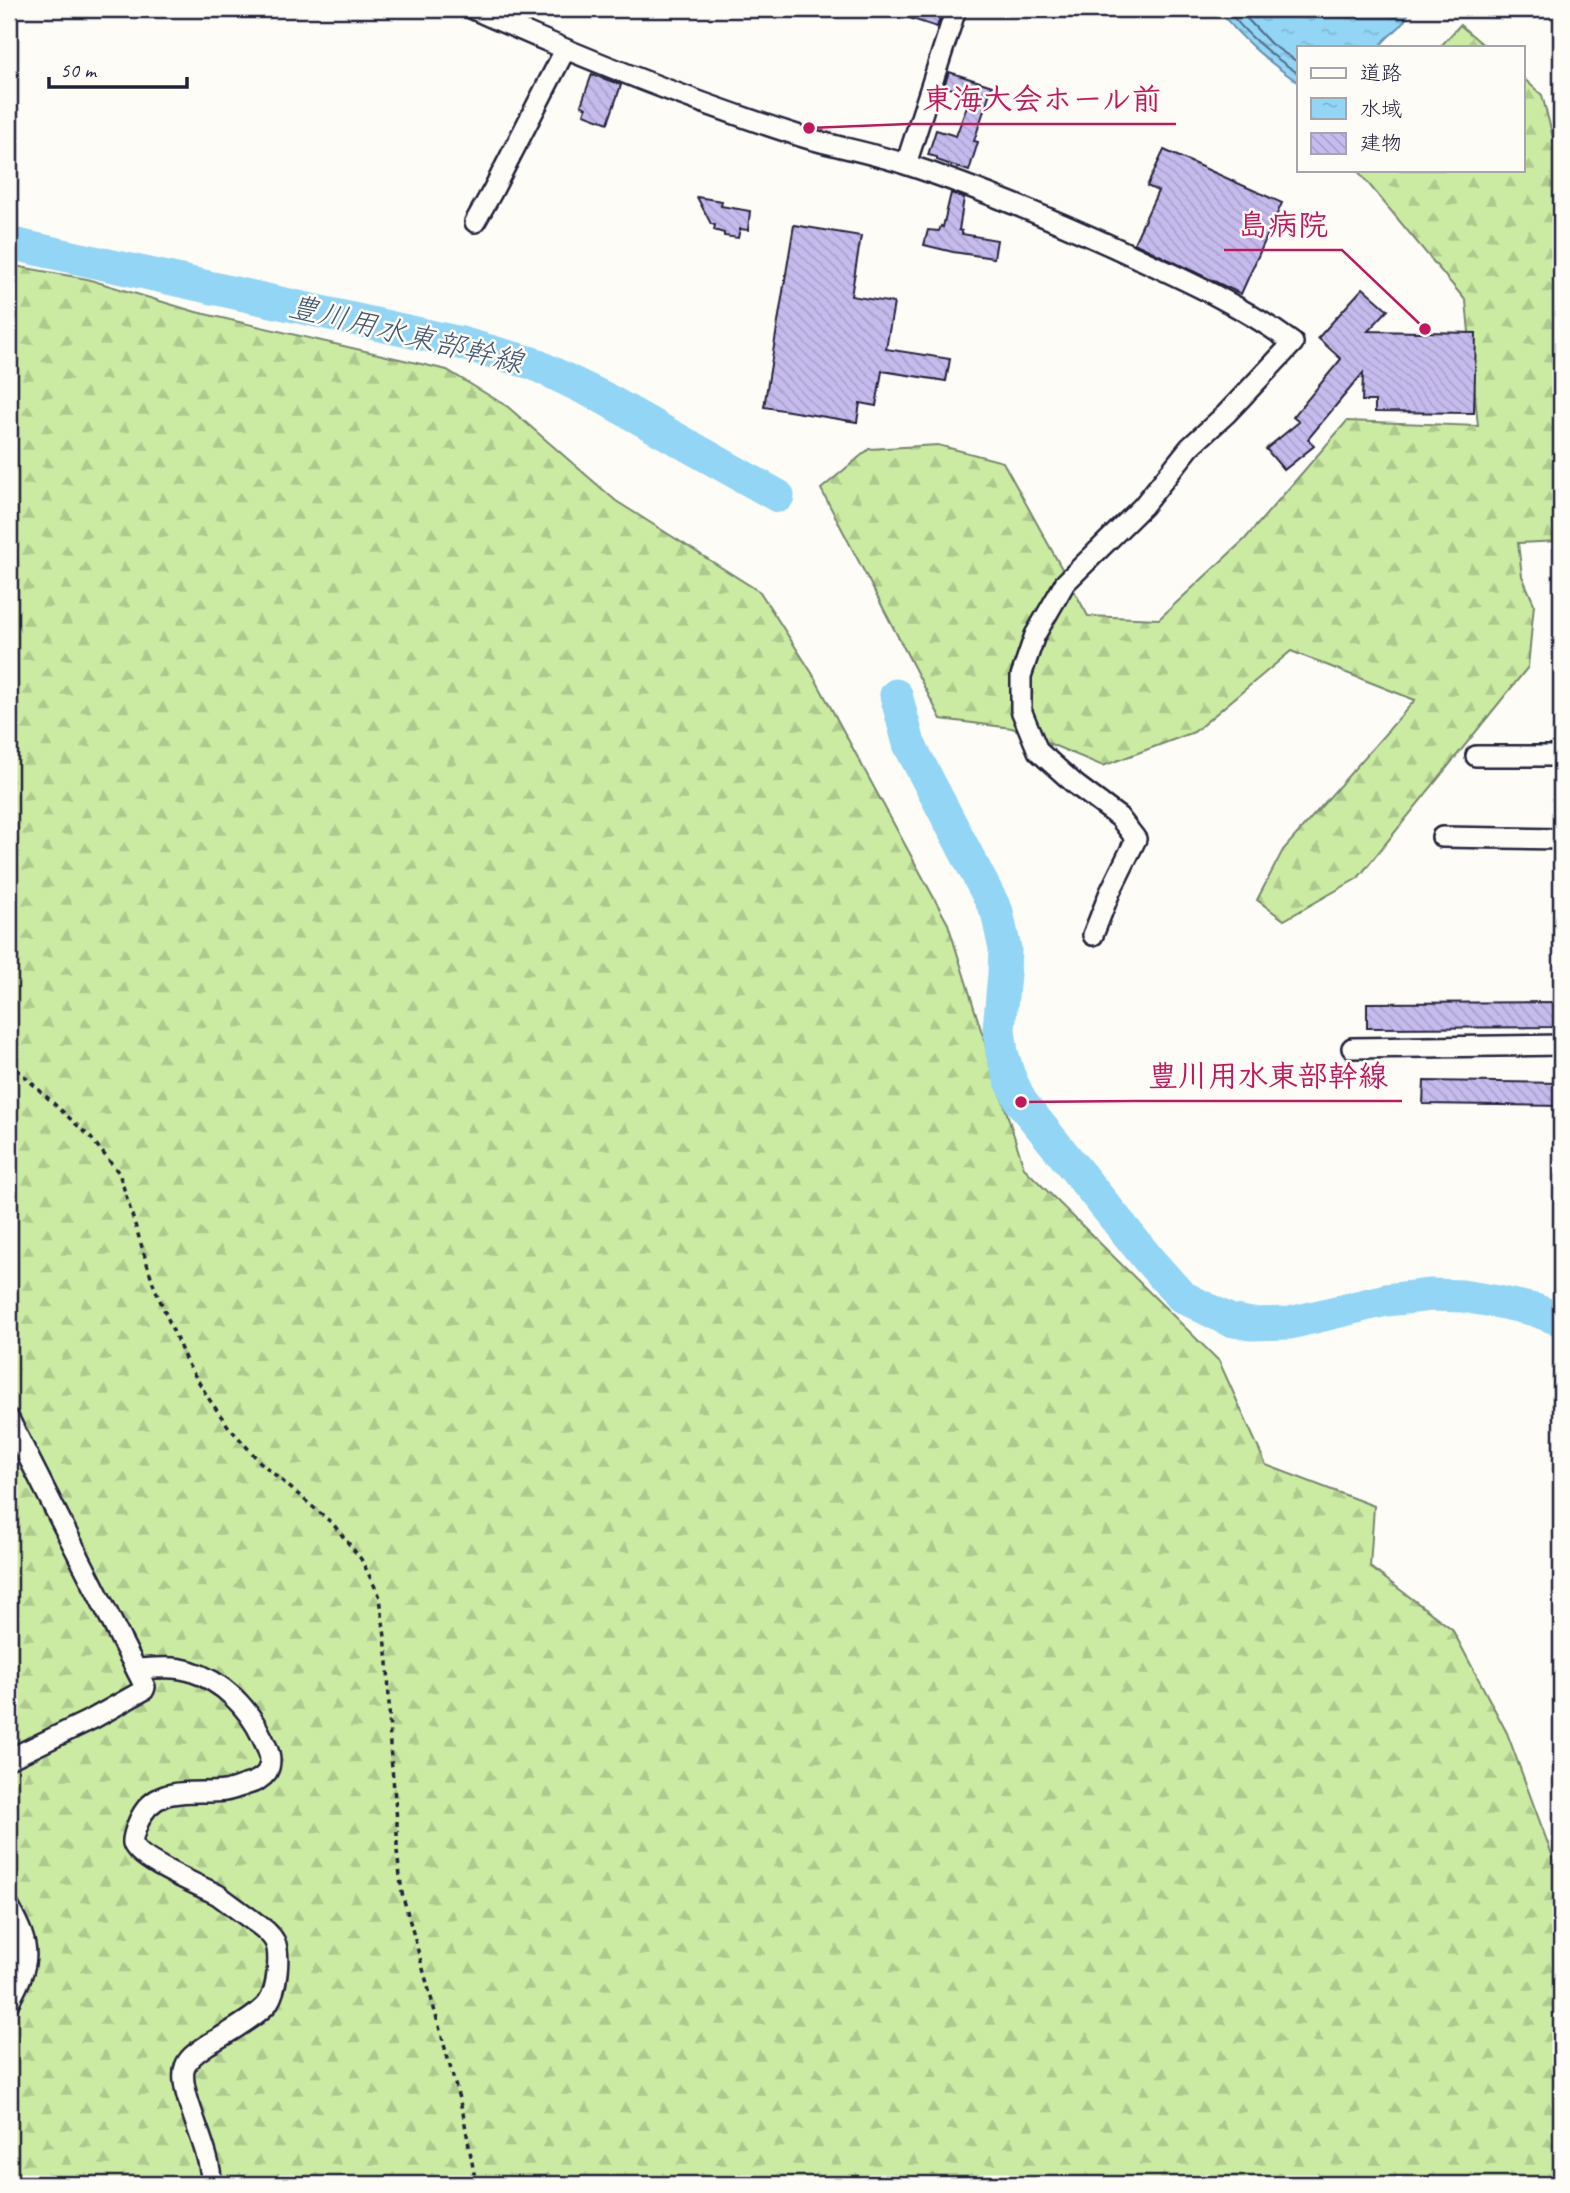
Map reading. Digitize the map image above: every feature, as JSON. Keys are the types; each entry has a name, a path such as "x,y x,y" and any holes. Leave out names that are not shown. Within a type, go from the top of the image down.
{"street":[{"path":"473,9 565,50 803,137 906,164 1019,206 1189,282 1263,321 1293,343 1226,414 1190,447 1143,506 1065,583 1035,635 1021,676 1021,710 1038,751 1076,785 1119,817 1136,839 1093,935"},
{"path":"906,164 957,9"},
{"path":"475,222 565,50"},
{"path":"1476,756 1561,756"},
{"path":"1442,837 1561,839"},
{"path":"1352,1048 1561,1045"},
{"path":"9,1419 145,1687 94,1718 9,1759"},
{"path":"137,1669 188,1671 212,1681 248,1712 269,1752 266,1773 255,1782 227,1791 177,1793 159,1797 146,1807 134,1833 133,1843 137,1851 218,1896 265,1930 275,1942 279,1964 275,1987 267,2004 236,2028 201,2049 185,2067 185,2088 211,2169 211,2184"},
{"path":"9,1908 25,1944 26,1961 24,1973 9,2002"}],"path":[{"path":"9,1062 91,1138 118,1173 154,1286 186,1360 209,1399 228,1426 260,1462 333,1524 361,1559 380,1597 388,1661 390,1747 402,1893 463,2113 477,2184"}],"green space":[{"path":"1460,25 1485,46 1441,46"},
{"path":"1524,79 1542,95 1561,168 1561,541 1518,543 1522,576 1534,604 1528,667 1358,878 1284,920 1257,900 1283,850 1415,700 1291,651 1194,732 1103,766 1012,728 941,719 821,489 869,449 938,445 1003,462 1088,616 1159,619 1245,539 1347,421 1478,426 1466,301 1359,172 1524,172"},
{"path":"9,265 87,279 196,312 447,370 508,407 616,501 760,592 812,673 948,924 1024,1168 1219,1361 1266,1465 1374,1506 1370,1567 1452,1629 1507,1733 1561,1879 1561,2184 9,2184"}],"water":[{"path":"1218,9 1410,9 1404,22 1380,46 1297,46 1297,82 1236,31"}],"building":[{"path":"892,9 943,9 937,27 891,12"},
{"path":"949,72 992,86 974,141 978,142 969,171 928,155 936,130 956,136 971,95 944,86"},
{"path":"592,74 621,85 608,123 584,114 586,108 581,105"},
{"path":"1164,150 1282,203 1241,294 1134,243 1158,191 1147,186"},
{"path":"951,193 964,198 959,230 962,234 997,240 994,258 924,245 928,230 939,231 941,226 943,227"},
{"path":"697,197 722,201 721,206 750,211 748,230 740,229 738,238 724,236 724,233 714,230 715,225 711,224"},
{"path":"794,225 861,236 851,296 894,303 886,349 950,359 946,381 882,371 876,406 860,403 857,422 764,407"},
{"path":"1363,288 1388,310 1368,331 1476,333 1474,413 1375,412 1375,401 1362,401 1363,373 1308,439 1314,446 1284,470 1266,449 1299,422 1293,417 1341,359 1318,338"},
{"path":"1561,1002 1561,1027 1367,1028 1367,1003"},
{"path":"1424,1081 1561,1083 1561,1106 1423,1104"}],"waterway":[{"name":"豊川用水東部幹線","path":"9,243 457,342 532,363 602,397 778,496"},
{"name":"豊川用水東部幹線","path":"896,695 909,744 997,912 1005,949 999,1029 1002,1053 1021,1102 1181,1296 1229,1320 1251,1324 1290,1323 1386,1300 1431,1295 1462,1296 1499,1302 1535,1310 1561,1320"}],"place":[{"name":"東海大会ホール前","path":"809,128"},
{"name":"島病院","path":"1425,329"},
{"name":"豊川用水東部幹線","path":"1021,1102"}]}
